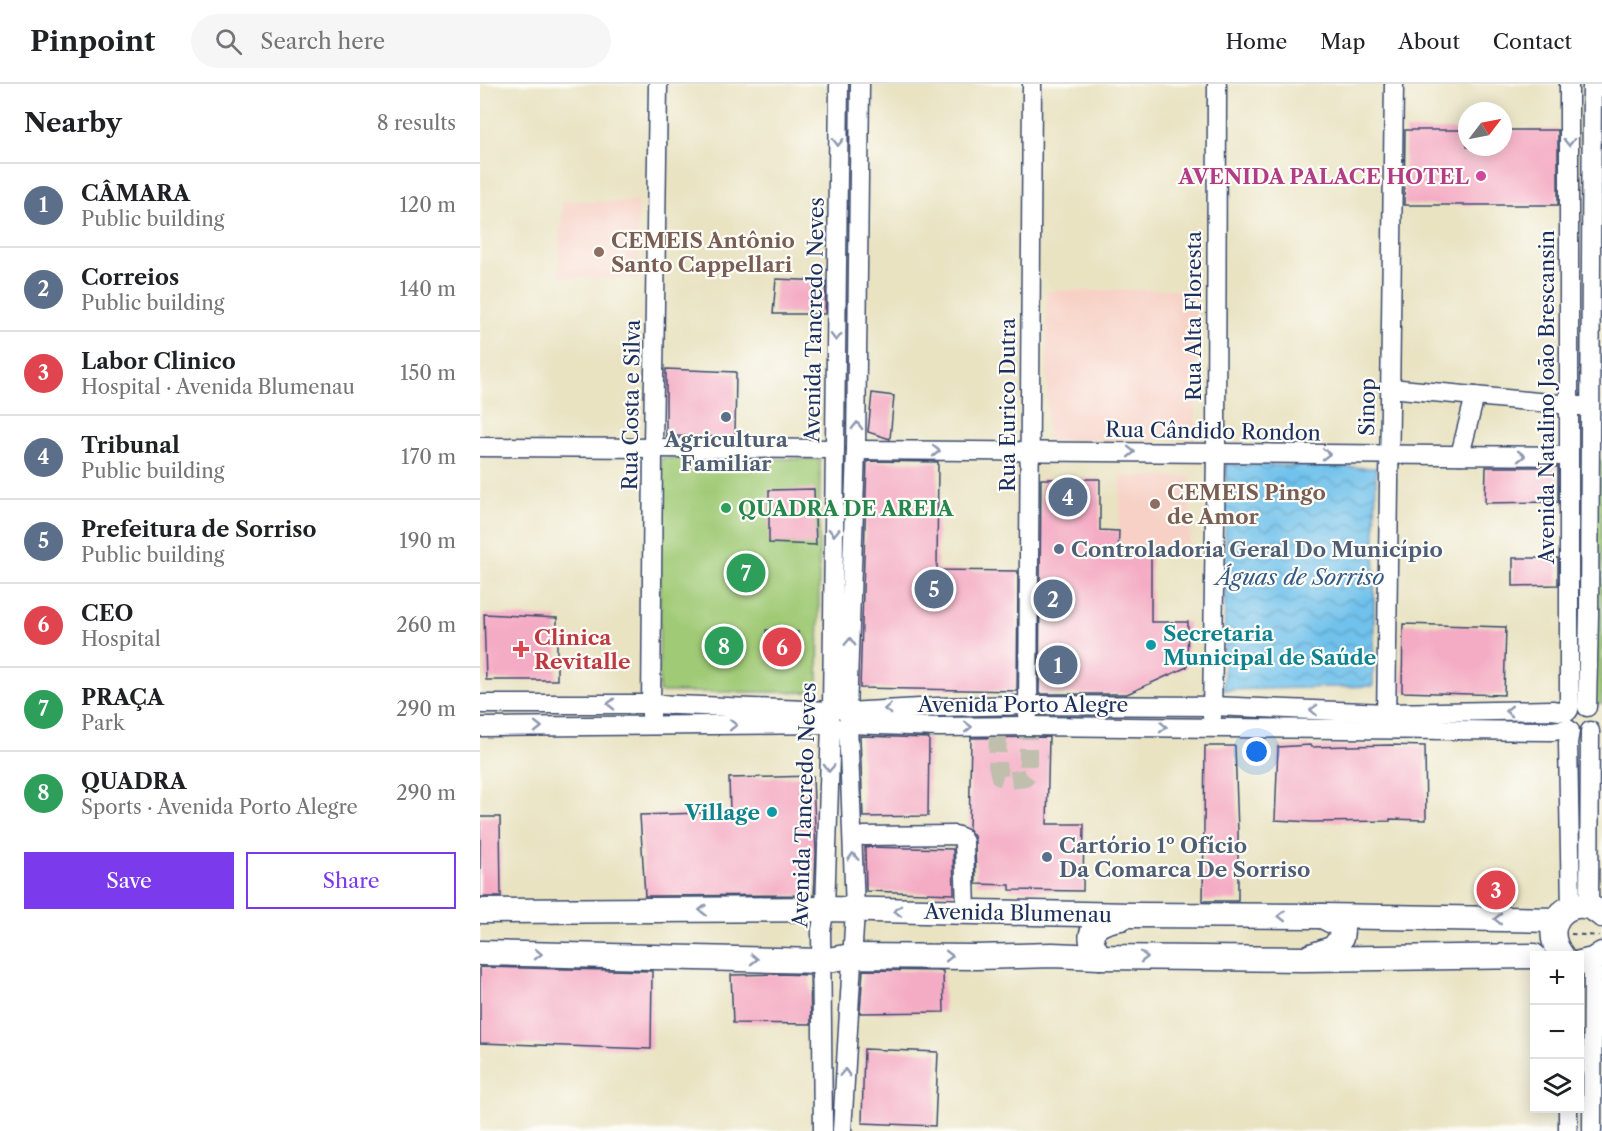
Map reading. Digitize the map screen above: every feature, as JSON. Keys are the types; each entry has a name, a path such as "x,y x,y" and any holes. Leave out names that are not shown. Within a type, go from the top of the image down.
{"main road":[{"name":"Avenida Blumenau","path":"480,912 825,909 1322,916 1580,912"},
{"path":"1559,951 1553,938 1553,929 1580,912"},
{"path":"1100,957 1092,944 1092,932 1095,928 1109,920 1132,915"},
{"path":"1303,959 1334,948 1341,938 1342,931 1338,924 1322,916"},
{"name":"Avenida Blumenau","path":"480,953 822,961 851,956 1052,955 1303,959 1530,956"}],"street":[{"name":"Rua Costa e Silva","path":"652,726 652,448 658,84"},
{"name":"Avenida Tancredo Neves","path":"839,84 835,449 839,718 855,910 842,1131"},
{"name":"Avenida Tancredo Neves","path":"823,1131 821,930 825,909 839,718 856,450 860,84"},
{"name":"Rua Eurico Dutra","path":"1028,731 1032,84"},
{"name":"Rua Alta Floresta","path":"1212,728 1216,453 1217,84"},
{"name":"Sinop","path":"1386,722 1394,84"},
{"name":"Avenida Natalino João Brescansin","path":"1569,84 1568,743 1580,912"},
{"name":"Avenida Natalino João Brescansin","path":"1593,84 1591,406 1596,457 1594,709"},
{"path":"1390,388 1591,406"},
{"path":"1460,455 1475,396"},
{"path":"480,447 835,449"},
{"name":"Rua Cândido Rondon","path":"856,450 1568,456"},
{"name":"Avenida Porto Alegre","path":"480,704 651,704 939,727 1028,731 1386,722"},
{"name":"Avenida Porto Alegre","path":"480,727 652,726 839,718 938,707 1028,705 1212,706 1386,722 1552,731 1569,720"},
{"path":"1580,912 1595,719 1594,709 1576,705 1569,720 1578,735 1594,730"},
{"path":"938,707 939,727"},
{"path":"864,836 955,835 961,837 964,842 966,912"},
{"path":"1591,959 1592,1131"},
{"path":"1568,1113 1568,1131"},
{"path":"828,1131 837,1131"},
{"path":"1575,1131 1586,1131"}],"shaded area":[{"name":"CEMEIS Antônio Santo Cappellari","path":"563,201 638,202 638,279 559,278 559,227 562,227"},
{"path":"1196,289 1196,439 1047,441 1047,291"},
{"name":"CEMEIS Pingo de Amor","path":"1121,476 1191,477 1189,557 1118,556"}],"green space":[{"path":"661,458 820,459 818,692 659,692"},
{"path":"1595,461 1602,461 1602,704 1593,703"}],"water":[{"name":"Águas de Sorriso","path":"1226,464 1376,468 1373,686 1224,690"}],"building":[{"name":"AVENIDA PALACE HOTEL","path":"1405,130 1458,130 1458,156 1512,156 1512,130 1558,130 1558,205 1404,205"},
{"path":"776,279 826,281 825,314 773,314"},
{"path":"666,369 736,372 735,437 666,436"},
{"path":"872,393 894,396 890,439 868,432"},
{"path":"867,461 938,462 937,570 1018,571 1017,691 860,688"},
{"path":"1486,467 1558,467 1558,502 1485,503"},
{"path":"1041,479 1100,479 1100,530 1119,531 1118,556 1151,556 1151,622 1188,622 1187,667 1127,694 1039,694"},
{"path":"814,489 816,545 769,543 769,490"},
{"path":"1513,558 1558,558 1558,585 1513,586"},
{"name":"Clinica Revitalle","path":"484,614 557,618 557,680 486,680"},
{"path":"1403,624 1506,627 1504,695 1402,692"},
{"path":"766,630 798,632 797,661 766,660"},
{"path":"860,736 929,738 928,816 863,817"},
{"path":"1049,737 1047,824 1084,824 1083,891 1010,890 1010,885 976,884 975,842 969,830 971,738"},
{"path":"1310,745 1311,747 1425,746 1426,820 1312,822 1275,820 1278,747"},
{"path":"1205,746 1235,746 1238,901 1203,901"},
{"path":"813,776 816,853 814,895 645,896 640,815 730,812 729,778"},
{"path":"480,817 500,817 501,897 480,897"},
{"path":"865,847 953,849 954,894 866,891"},
{"path":"1481,877 1509,878 1510,902 1482,902"},
{"path":"480,967 652,971 651,1049 480,1043"},
{"path":"863,970 943,971 944,1012 860,1013"},
{"path":"731,975 810,975 811,1024 733,1023"},
{"path":"864,1049 938,1052 935,1126 862,1123"}],"tunnel":[{"path":"998,735 997,765 1000,777 1010,780 1025,778 1028,774 1028,736"}],"place":[{"name":"AVENIDA PALACE HOTEL","path":"1481,176"},
{"name":"CEMEIS Antônio Santo Cappellari","path":"599,252"},
{"name":"Agricultura Familiar","path":"726,417"},
{"name":"Tribunal","path":"1068,497"},
{"name":"CEMEIS Pingo de Amor","path":"1155,504"},
{"name":"QUADRA DE AREIA","path":"726,508"},
{"name":"Controladoria Geral Do Município","path":"1059,549"},
{"name":"PRAÇA","path":"746,573"},
{"name":"Prefeitura de Sorriso","path":"934,589"},
{"name":"Correios","path":"1053,599"},
{"name":"Secretaria Municipal de Saúde","path":"1151,645"},
{"name":"QUADRA","path":"724,646"},
{"name":"CEO","path":"782,647"},
{"name":"Clinica Revitalle","path":"521,649"},
{"name":"CÂMARA","path":"1058,665"},
{"name":"Village","path":"772,812"},
{"name":"Cartório 1º Ofício Da Comarca De Sorriso","path":"1047,857"},
{"name":"Labor Clinico","path":"1496,890"}]}
